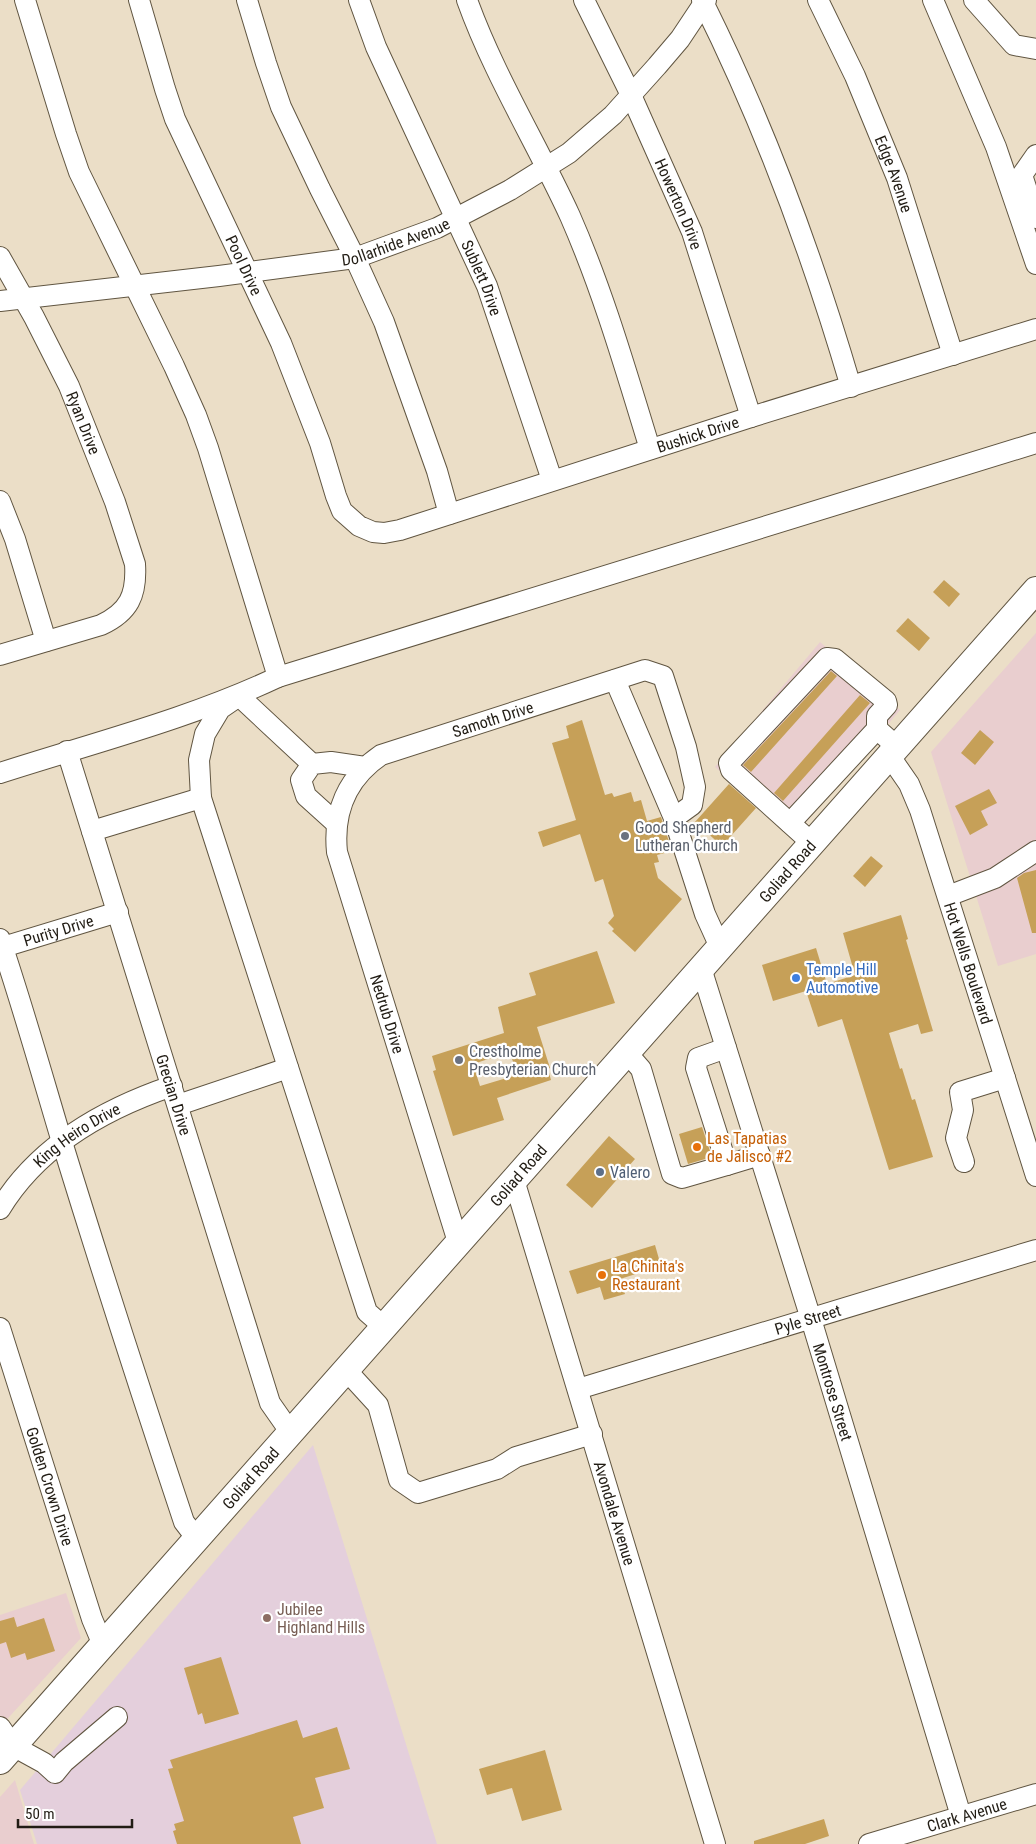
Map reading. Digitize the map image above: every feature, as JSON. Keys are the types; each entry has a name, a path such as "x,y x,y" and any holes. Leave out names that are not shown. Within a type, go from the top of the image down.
{"main road":[{"name":"Goliad Road","path":"4,1744 103,1645 893,751 1034,598"}],"street":[{"path":"25,0 79,172 196,415 208,448 278,677"},
{"name":"Pool Drive","path":"139,0 165,89 176,118 281,343 320,443 342,511 358,526"},
{"path":"247,0 266,63 282,107 320,189 356,258 384,322 403,373 449,514"},
{"name":"Sublett Drive","path":"359,0 376,47 487,286 552,480"},
{"path":"467,0 496,67 548,168 584,252 612,329 650,449"},
{"name":"Howerton Drive","path":"584,0 631,95 692,232 751,417"},
{"name":"Edge Avenue","path":"818,0 855,76 894,170 953,355"},
{"path":"933,0 996,147 1036,264"},
{"path":"974,0 1014,45 1036,49"},
{"path":"704,1 766,139 789,196 828,309 851,386"},
{"name":"Dollarhide Avenue","path":"0,300 356,258 457,219 548,168 569,153 613,115 680,38 704,1"},
{"path":"1036,155 1022,175 1036,218"},
{"name":"Ryan Drive","path":"0,257 34,317 69,386 115,502 135,564 134,584 130,600 123,611 101,625 46,641"},
{"name":"Bushick Drive","path":"358,526 373,532 384,533 400,530 751,417 1036,329"},
{"path":"0,773 172,720 239,696 278,677 1036,443"},
{"path":"0,501 15,539 46,641 0,655"},
{"path":"790,823 878,729 877,716 887,705 886,702 836,659 827,658 729,763 731,770 812,843"},
{"name":"Samoth Drive","path":"351,786 365,767 380,755 645,670 663,676 686,747 695,787 692,805 674,818"},
{"path":"614,680 674,818 705,914 720,947"},
{"path":"239,696 312,764 331,762 365,767"},
{"path":"239,696 220,709 205,734 199,760 201,798 367,1312 384,1327"},
{"name":"Hot Wells Boulevard","path":"878,729 893,751 920,810 1036,1176"},
{"name":"Grecian Drive","path":"67,751 270,1404 291,1434"},
{"path":"312,764 301,780 306,796 337,824"},
{"path":"843,766 864,784"},
{"name":"Nedrub Drive","path":"351,786 340,808 335,834 337,852 458,1242"},
{"path":"92,831 201,798"},
{"path":"813,798 835,817"},
{"path":"948,896 995,878 1036,851"},
{"name":"Purity Drive","path":"1,945 118,912"},
{"path":"1,945 184,1522 198,1539"},
{"name":"Montrose Street","path":"701,968 811,1319 961,1816"},
{"path":"726,1048 698,1058 696,1068 727,1165"},
{"path":"627,1053 641,1069 672,1174 682,1178 760,1155"},
{"name":"King Heiro Drive","path":"0,1209 22,1179 41,1159 89,1122 153,1092 175,1096 288,1068"},
{"path":"964,1162 956,1138 963,1110 960,1092 1005,1078"},
{"name":"Avondale Avenue","path":"514,1180 715,1844"},
{"name":"Pyle Street","path":"578,1389 1036,1250"},
{"name":"Golden Crown Drive","path":"0,1328 92,1619 103,1645"},
{"path":"346,1370 378,1405 399,1480 418,1493 497,1469 516,1457 592,1434"},
{"path":"4,1744 44,1763 55,1773 64,1762 117,1717"},
{"name":"Clark Avenue","path":"869,1844 1036,1794"}],"shaded area":[{"path":"1036,633 1036,954 998,966 931,752"},
{"path":"820,642 900,710 795,835 715,767"},
{"name":"Jubilee Highland Hills","path":"313,1445 437,1844 37,1844 20,1790"},
{"path":"66,1593 81,1638 0,1727 0,1615"},
{"path":"15,1780 34,1844 0,1844 0,1797"}],"building":[{"path":"944,580 960,594 949,607 933,592"},
{"path":"908,618 930,638 919,651 896,631"},
{"path":"831,671 837,676 751,772 743,765"},
{"path":"860,695 870,703 783,801 774,793"},
{"name":"Good Shepherd Lutheran Church","path":"582,720 605,795 612,793 614,797 631,792 634,802 641,800 647,821 661,817 672,851 657,855 659,862 654,863 658,878 682,899 635,952 612,931 614,929 608,923 614,916 603,879 595,882 580,834 543,847 538,832 576,820 552,743 569,738 566,726"},
{"path":"980,730 994,742 975,765 961,753"},
{"path":"729,784 756,808 722,846 695,822"},
{"path":"989,789 997,803 981,811 988,825 970,835 955,806"},
{"path":"871,856 883,866 865,887 853,876"},
{"path":"1036,870 1036,933 1032,933 1017,878 1024,873"},
{"path":"901,915 908,939 906,940 933,1031 921,1034 918,1024 889,1033 912,1100 915,1099 933,1157 889,1170 842,1019 818,1027 806,991 773,1001 762,965 816,948 827,984 855,975 843,933"},
{"name":"Crestholme Presbyterian Church","path":"597,951 615,1003 537,1027 550,1068 548,1069 551,1080 497,1098 504,1120 453,1136 433,1071 436,1070 432,1056 504,1033 498,1007 536,995 529,973","holes":["510,1052 517,1075 480,1086 473,1064"]},
{"name":"Las Tapatias de Jalisco #2","path":"702,1127 712,1157 688,1164 679,1134"},
{"name":"Valero","path":"609,1136 635,1159 592,1208 566,1185"},
{"name":"La Chinita's Restaurant","path":"655,1245 661,1266 620,1279 625,1294 604,1300 600,1287 577,1294 569,1271"},
{"path":"14,1617 17,1627 44,1618 55,1651 27,1660 25,1653 11,1658 6,1642 0,1644 0,1621"},
{"path":"221,1657 239,1714 205,1724 202,1713 198,1715 184,1668"},
{"path":"297,1720 303,1738 337,1727 350,1769 315,1778 324,1808 293,1817 301,1844 177,1844 173,1831 176,1830 174,1824 184,1821 168,1769 173,1768 170,1760"},
{"path":"545,1750 562,1810 522,1821 512,1788 487,1795 479,1769"},
{"path":"824,1819 829,1836 805,1844 754,1844 754,1841"}],"place":[{"name":"Good Shepherd Lutheran Church","path":"625,836"},
{"name":"Temple Hill Automotive","path":"796,978"},
{"name":"Crestholme Presbyterian Church","path":"459,1060"},
{"name":"Las Tapatias de Jalisco #2","path":"697,1147"},
{"name":"Valero","path":"600,1172"},
{"name":"La Chinita's Restaurant","path":"602,1275"},
{"name":"Jubilee Highland Hills","path":"267,1618"}]}
